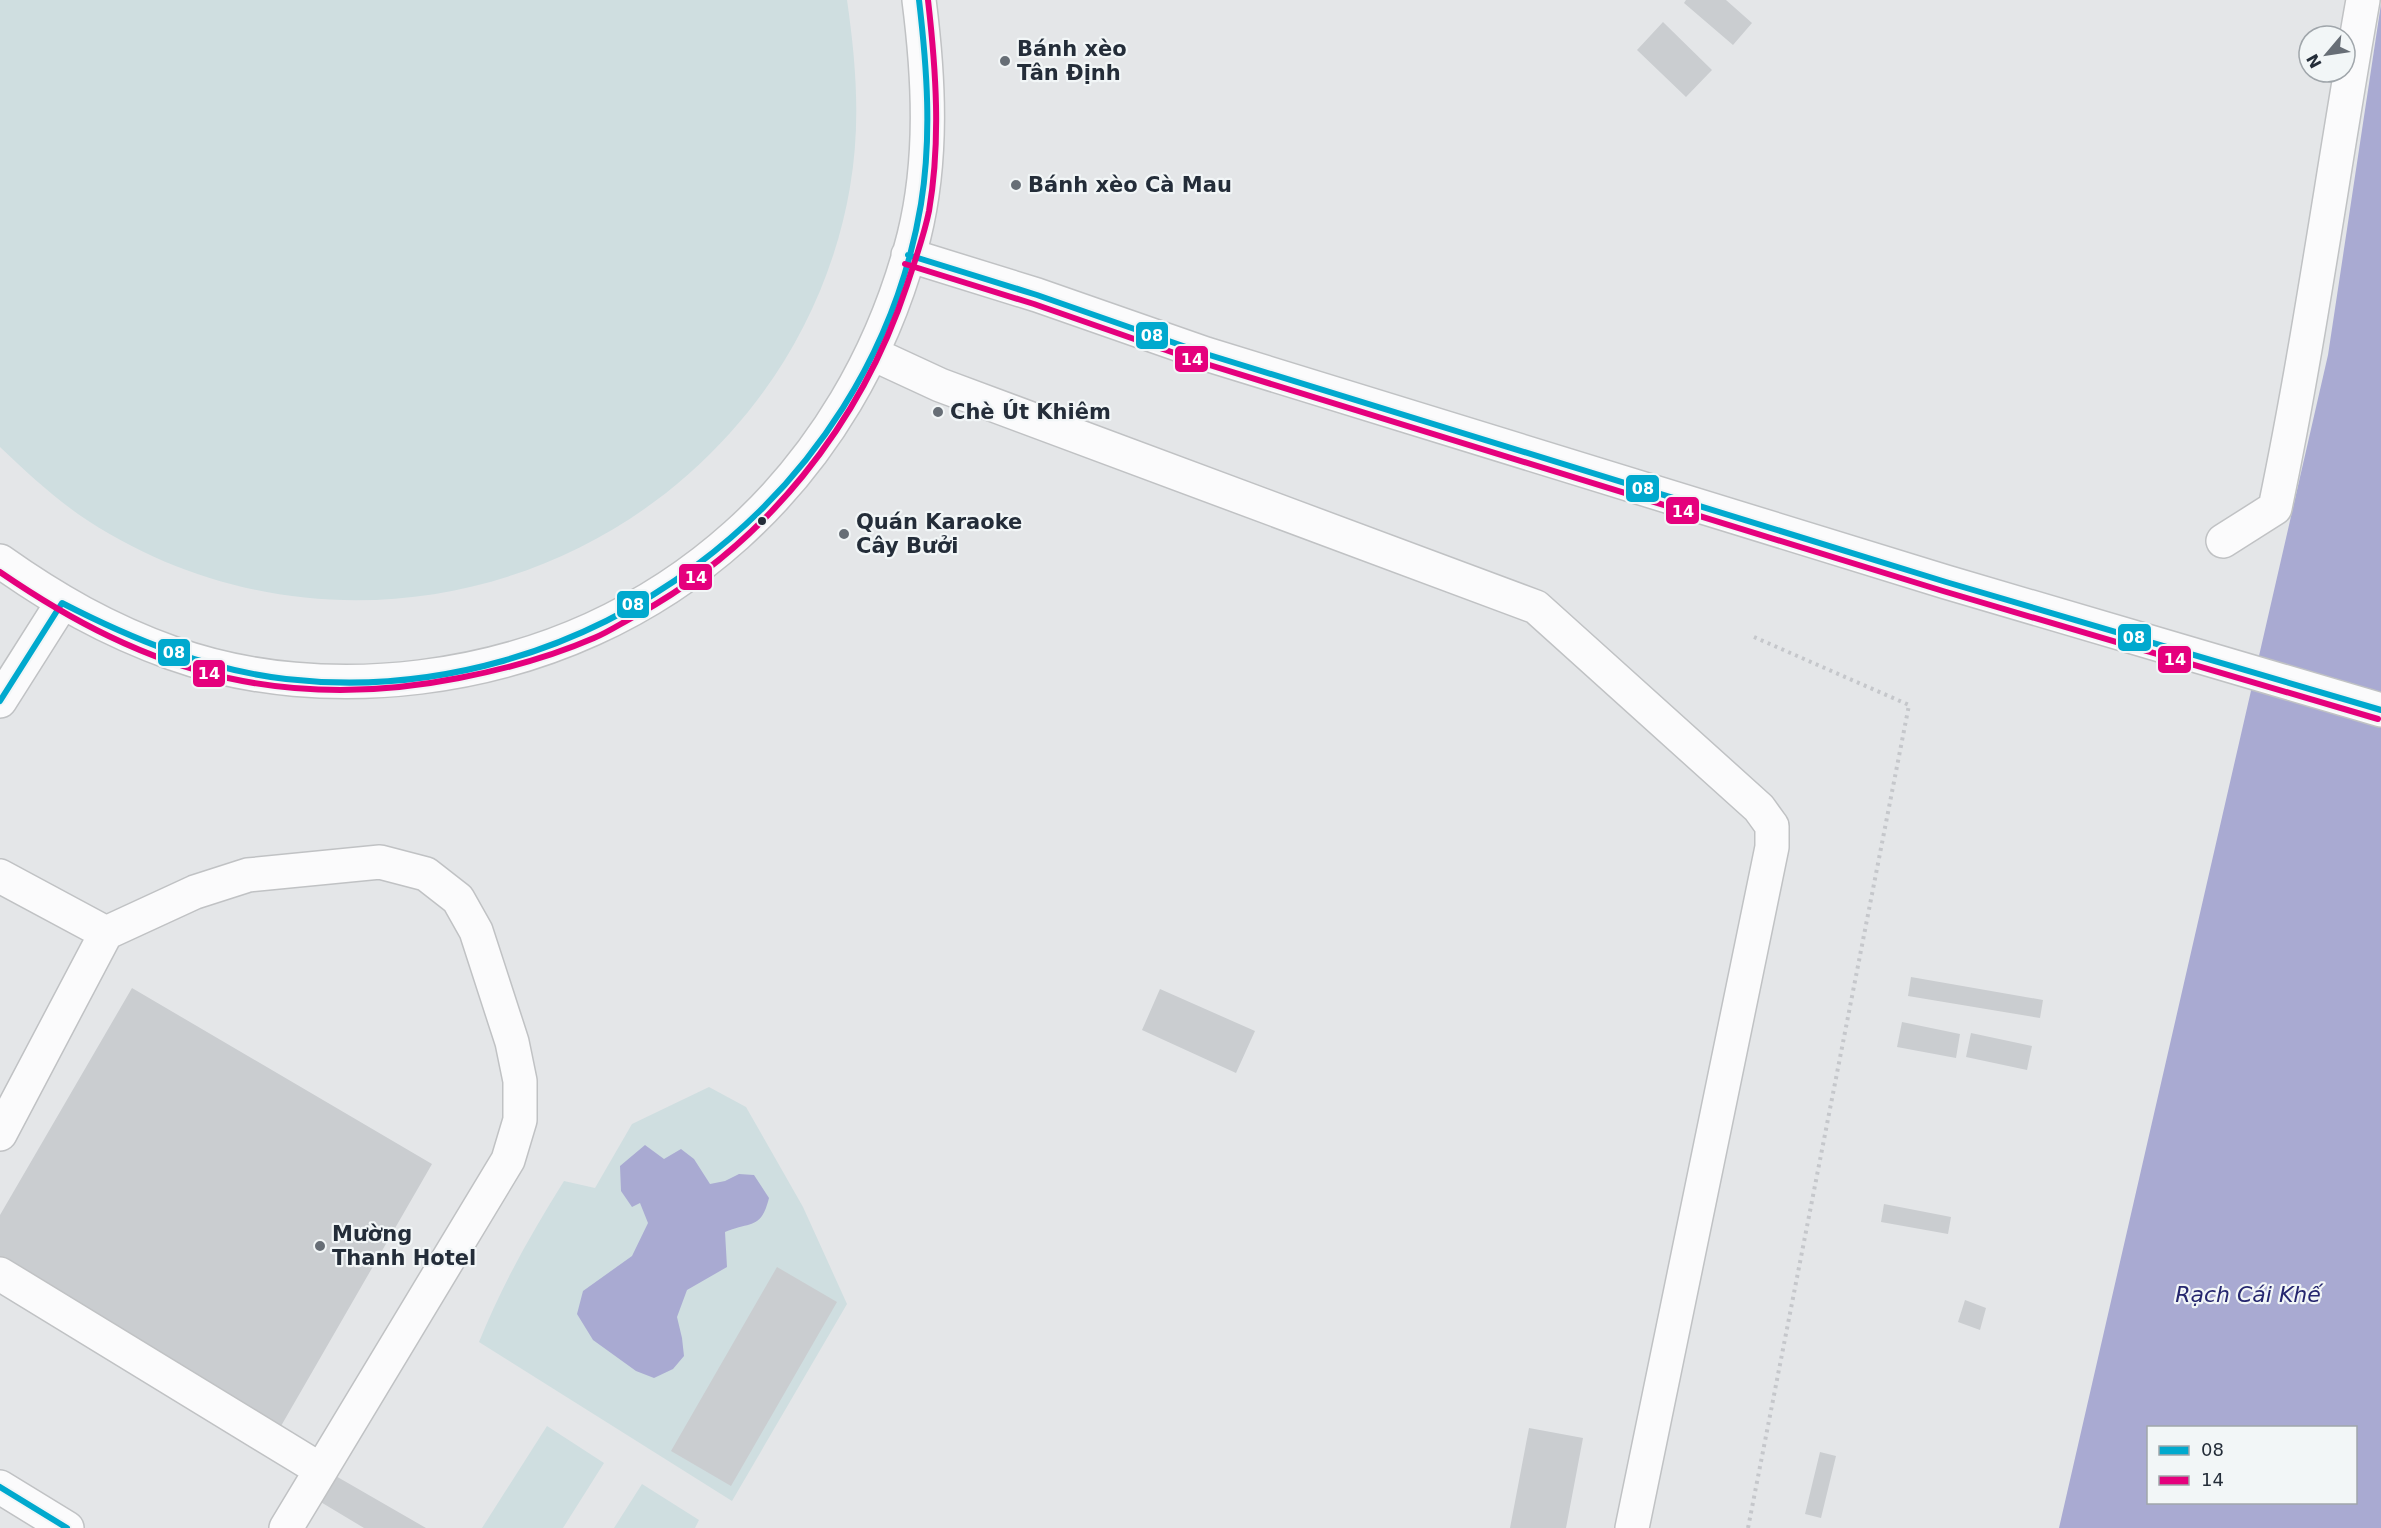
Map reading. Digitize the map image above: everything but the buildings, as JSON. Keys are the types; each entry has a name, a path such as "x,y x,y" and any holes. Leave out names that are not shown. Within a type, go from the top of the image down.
{"street":[{"path":"0,561 62,603 108,627 174,654 243,672 314,681 385,682 455,673 515,659 572,639 628,613 679,581 728,543 772,501 811,455 846,404 873,354 897,294 914,235 924,174 928,113 926,52 919,0"},
{"path":"2223,541 2275,508 2299,393 2329,197 2363,0"},
{"path":"908,255 1036,295 1206,354 1934,579 2381,710"},
{"path":"873,354 940,385 1536,607 1760,808 1772,826 1772,847 1632,1528"},
{"path":"0,701 62,603"},
{"path":"0,1134 106,933 195,892 248,875 380,861 426,874 458,899 476,931 512,1042 520,1081 520,1120 508,1160 286,1528"},
{"path":"0,876 106,933"},
{"path":"0,1274 321,1470"},
{"path":"0,1487 67,1528"}],"path":[{"path":"1748,1528 1909,705 1754,637"}],"shaded area":[{"path":"0,0 847,0 855,70 855,140 850,187 834,254 808,318 791,349 773,379 730,433 663,495 587,544 505,577 419,596 331,600 244,587 159,559 78,514 0,447"},
{"path":"709,1087 746,1107 803,1207 847,1304 732,1501 479,1342 518,1259 564,1181 595,1188 632,1124"},
{"path":"547,1426 604,1463 563,1528 482,1528"},
{"path":"642,1484 699,1520 695,1528 614,1528"}],"water":[{"name":"Rạch Cái Khế","path":"2381,4 2381,1528 2059,1528 2328,355"},
{"path":"645,1145 664,1159 681,1149 694,1159 710,1184 725,1181 739,1174 754,1175 769,1198 758,1220 725,1232 727,1267 687,1290 677,1317 684,1356 673,1369 654,1378 636,1371 593,1340 577,1314 583,1291 632,1256 648,1223 640,1203 632,1207 621,1191 620,1166"}],"transit line":[{"name":"08","path":"0,701 62,603 115,629 171,651 257,675 286,679 397,680 504,661 605,622 696,565 777,493 843,408 892,311 921,204 924,178 927,102 919,0"},
{"name":"14","path":"0,572 81,622 167,661 228,678 315,689 402,687 494,671 577,645 637,615 684,586 727,553 767,516 803,476 835,432 864,385 907,285 929,211 935,158 936,106 928,0"},
{"name":"08","path":"908,255 1037,295 1206,354 1946,582 2381,710"},
{"name":"14","path":"905,264 1034,304 1203,363 1943,591 2378,719"},
{"name":"08","path":"0,1487 67,1528"}],"place":[{"name":"Bánh xèo Tân Định","path":"1005,61"},
{"name":"Bánh xèo Cà Mau","path":"1016,185"},
{"name":"Chè Út Khiêm","path":"938,412"},
{"name":"Quán Karaoke Cây Bưởi","path":"844,534"},
{"name":"Mường Thanh Hotel","path":"320,1246"}]}
